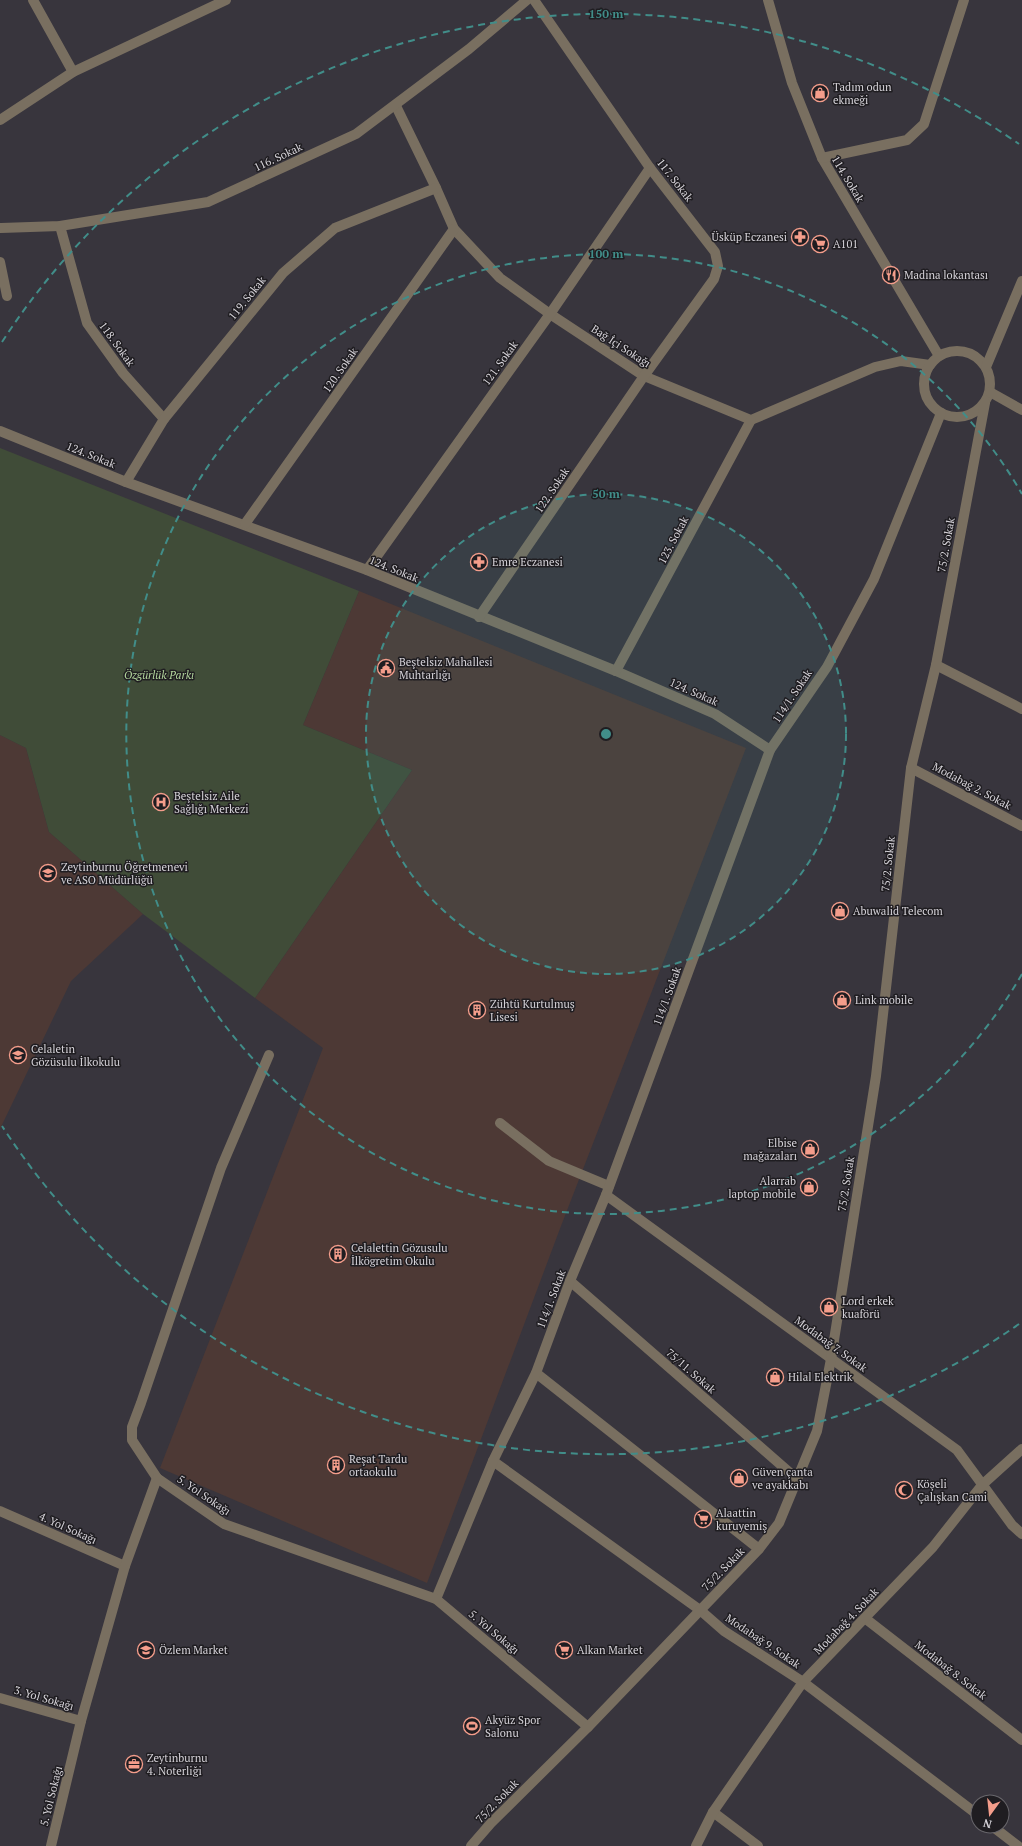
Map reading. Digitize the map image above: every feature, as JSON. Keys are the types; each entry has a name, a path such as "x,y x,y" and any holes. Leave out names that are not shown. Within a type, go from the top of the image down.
{"street":[{"path":"33,0 73,72"},
{"path":"0,120 73,72 226,0"},
{"name":"116. Sokak","path":"0,227 60,226 208,202 356,134 396,106 469,49 527,0"},
{"name":"117. Sokak","path":"534,0 650,168 715,252 718,266 714,279 644,376"},
{"name":"114. Sokak","path":"768,0 792,83 822,158 939,356"},
{"path":"822,158 907,140 924,124 964,0"},
{"name":"Bağ İçi Sokağı","path":"396,106 436,188 454,229 500,278 550,314 644,376 752,420"},
{"name":"121. Sokak","path":"367,570 550,314 650,168"},
{"name":"119. Sokak","path":"126,482 164,419 283,273 335,228 436,188"},
{"name":"118. Sokak","path":"60,226 87,323 123,373 164,419"},
{"name":"120. Sokak","path":"245,524 454,229"},
{"path":"0,262 7,296"},
{"path":"986,367 1022,280"},
{"path":"949,352 970,353 979,358 986,367 989,375 990,392 985,403 978,410 960,417 950,417 941,413 926,397 924,386 925,375 930,365 939,356 949,352"},
{"path":"752,420 876,367 901,361 930,365"},
{"name":"122. Sokak","path":"480,617 644,376"},
{"path":"990,392 1022,410"},
{"name":"75/2. Sokak","path":"471,1846 491,1823 588,1727 759,1549 779,1523 817,1432 831,1358 876,1076 911,768 936,665 985,403"},
{"name":"114/1. Sokak","path":"436,1599 493,1461 536,1373 570,1281 608,1190 770,750 826,667 874,579 941,413"},
{"name":"123. Sokak","path":"616,672 752,420"},
{"name":"124. Sokak","path":"0,431 126,482 245,524 367,570 616,672 715,714 770,750"},
{"path":"936,665 1022,708"},
{"name":"Modabağ 2. Sokak","path":"911,768 1022,826"},
{"path":"157,1478 132,1440 132,1427 142,1404 221,1168 269,1055"},
{"name":"Modabağ 7. Sokak","path":"500,1123 548,1161 608,1190 831,1358 957,1450 1012,1525 1022,1534"},
{"name":"75/11. Sokak","path":"570,1281 797,1479"},
{"path":"536,1373 759,1549"},
{"name":"Modabağ 4. Sokak","path":"696,1846 712,1812 803,1682 866,1619 933,1547 982,1485 1022,1449"},
{"name":"Modabağ 9. Sokak","path":"493,1461 700,1610 724,1631 803,1682 970,1809"},
{"name":"5. Yol Sokağı","path":"51,1846 81,1721 125,1566 157,1478 224,1524 436,1599 588,1727"},
{"name":"4. Yol Sokağı","path":"0,1511 125,1566"},
{"name":"Modabağ 8. Sokak","path":"866,1619 1022,1740"},
{"name":"3. Yol Sokağı","path":"0,1698 81,1721"},
{"path":"712,1812 758,1846"},
{"path":"1002,1834 1018,1846"}],"shaded area":[{"path":"359,591 746,748 561,1226 427,1583 160,1468 323,1048 255,998 412,770 303,725"},
{"name":"Zeytinburnu Öğretmenevi ve ASO Müdürlüğü","path":"0,735 26,748 49,832 143,914 71,981 0,1129"}],"green space":[{"name":"Özgürlük Parkı","path":"0,448 359,591 303,725 412,770 255,998 143,914 49,832 26,748 0,735"}],"place":[{"name":"Tadım odun ekmeği","path":"820,93"},
{"name":"Üsküp Eczanesi","path":"800,237"},
{"name":"A101","path":"820,244"},
{"name":"Madina lokantası","path":"891,275"},
{"name":"Emre Eczanesi","path":"479,562"},
{"name":"Beştelsiz Mahallesi Muhtarlığı","path":"386,668"},
{"name":"Beştelsiz Aile Sağlığı Merkezi","path":"161,802"},
{"name":"Zeytinburnu Öğretmenevi ve ASO Müdürlüğü","path":"48,873"},
{"name":"Abuwalid Telecom","path":"840,911"},
{"name":"Link mobile","path":"842,1000"},
{"name":"Zühtü Kurtulmuş Lisesi","path":"477,1010"},
{"name":"Celaletin Gözüsulu İlkokulu","path":"18,1055"},
{"name":"Elbise mağazaları","path":"810,1149"},
{"name":"Alarrab laptop mobile","path":"809,1187"},
{"name":"Celalettin Gözusulu İlkögretim Okulu","path":"338,1254"},
{"name":"Lord erkek kuaförü","path":"829,1307"},
{"name":"Hilal Elektrik","path":"775,1377"},
{"name":"Reşat Tardu ortaokulu","path":"336,1465"},
{"name":"Güven çanta ve ayakkabı","path":"739,1478"},
{"name":"Köşeli Çalışkan Cami","path":"904,1490"},
{"name":"Alaattin kuruyemiş","path":"703,1519"},
{"name":"Özlem Market","path":"146,1650"},
{"name":"Alkan Market","path":"564,1650"},
{"name":"Akyüz Spor Salonu","path":"472,1726"},
{"name":"Zeytinburnu 4. Noterliği","path":"134,1764"}]}
